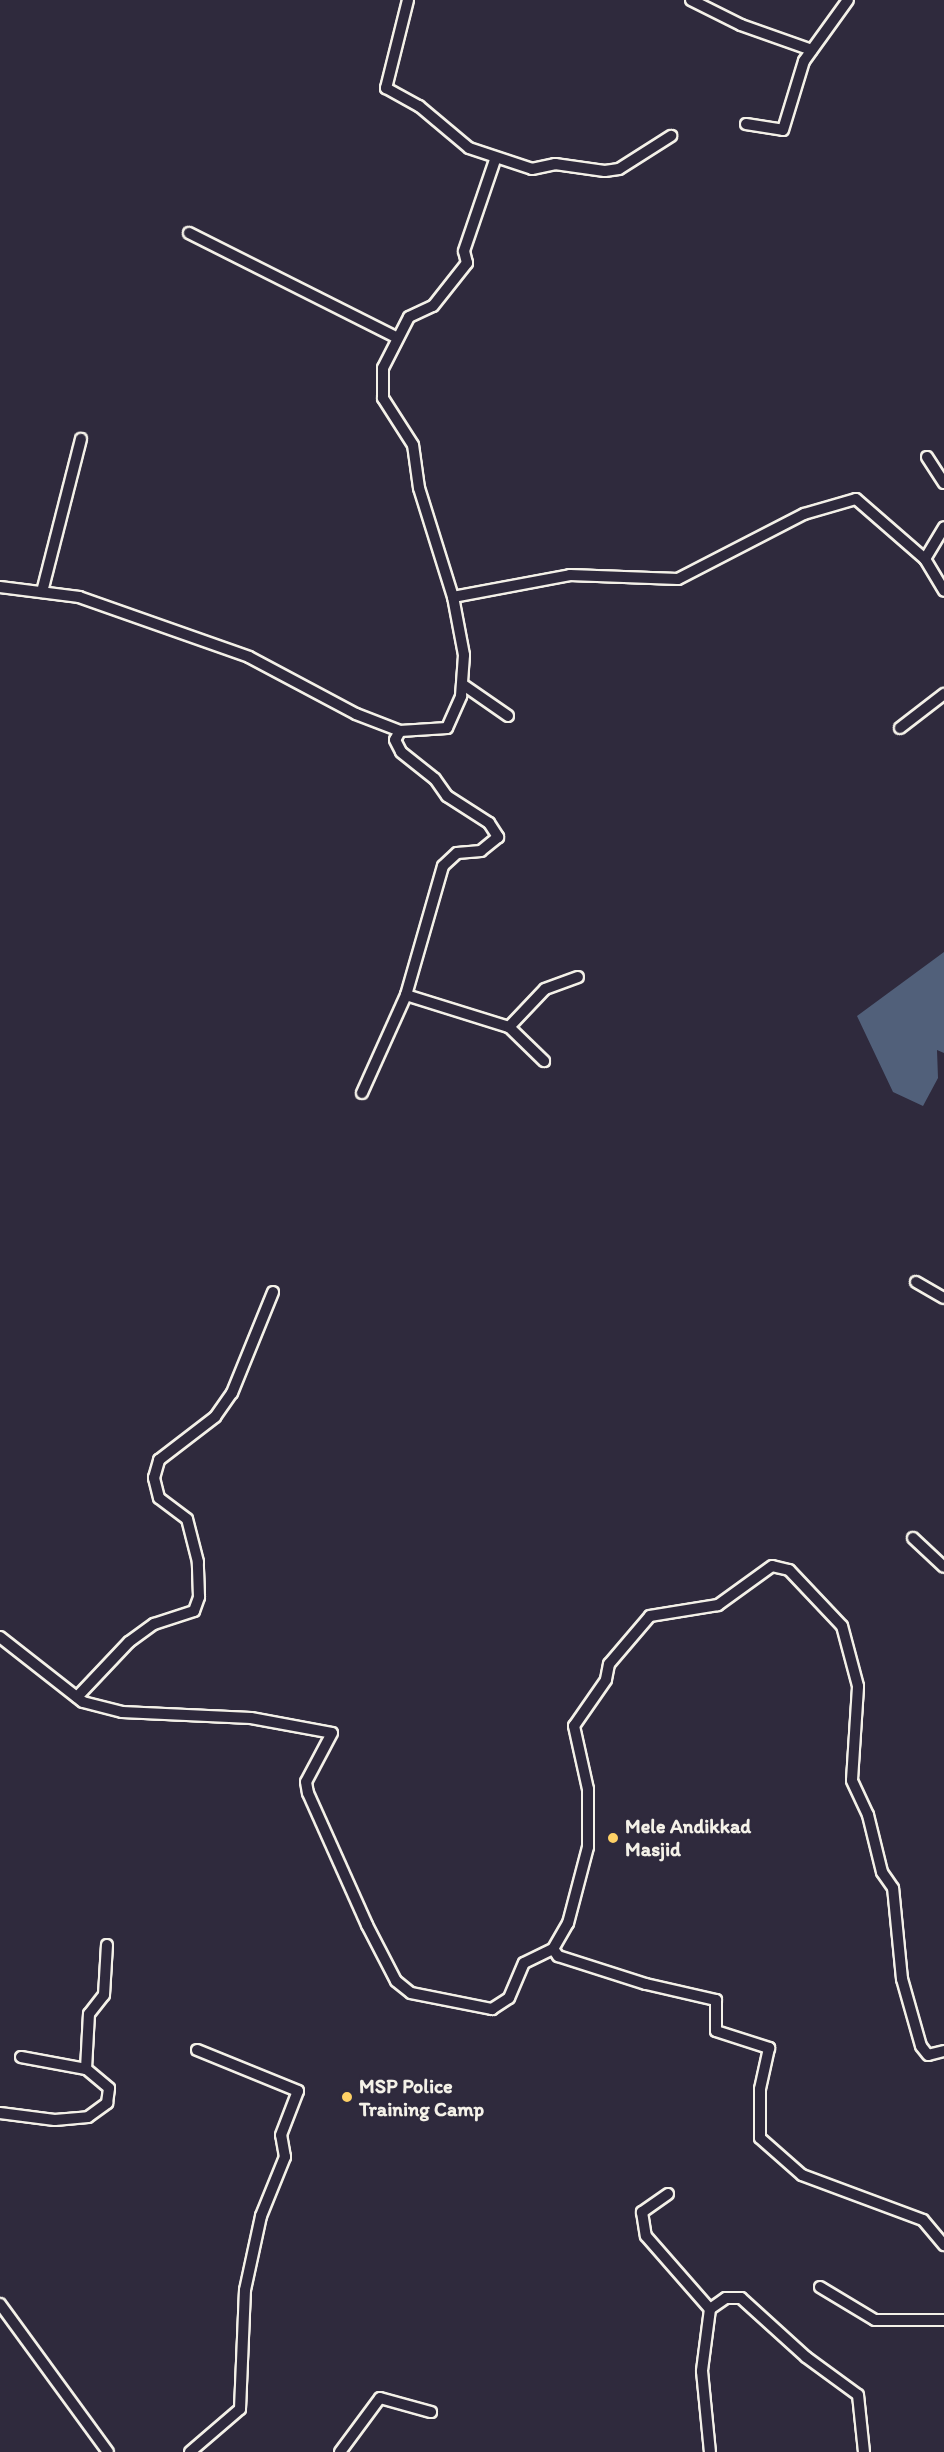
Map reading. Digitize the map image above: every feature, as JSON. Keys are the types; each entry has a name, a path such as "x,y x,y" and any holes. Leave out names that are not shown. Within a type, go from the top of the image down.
{"street":[{"path":"408,0 386,88 419,106 469,148 495,160 532,169 555,164 605,171 619,169 671,136"},
{"path":"691,0 812,50"},
{"path":"746,124 783,130 812,50 848,0"},
{"path":"0,587 79,597 249,657 356,714 400,731 447,728 462,684 464,655 453,597 419,488 413,445 383,398 383,368 396,337 409,317 433,306 459,278 495,160"},
{"path":"189,233 396,337"},
{"path":"42,592 81,439"},
{"path":"927,457 944,483"},
{"path":"453,597 570,575 678,579 804,514 855,499 925,559 944,591"},
{"path":"925,559 944,527"},
{"path":"462,684 508,716"},
{"path":"900,728 944,694"},
{"path":"362,1093 406,995 443,866 457,853 481,851 498,837 489,823 447,796 401,752 395,740 400,731"},
{"path":"509,1027 545,989 578,977"},
{"path":"406,995 509,1027 544,1061"},
{"path":"916,1282 944,1298"},
{"path":"77,1697 112,1658 154,1623 194,1611 199,1597 198,1562 186,1519 159,1498 153,1478 159,1460 215,1417 232,1393 273,1292"},
{"path":"913,1538 944,1567"},
{"path":"0,1637 77,1697 122,1712 251,1718 332,1733 306,1782 308,1793 367,1925 396,1981 411,1993 492,2009 509,1998 524,1963 553,1949 568,1923 588,1846 588,1789 574,1726 606,1680 609,1664 650,1616 718,1605 772,1566 789,1570 842,1626 848,1643 858,1686 852,1780 893,1888 902,1979 921,2046 928,2055 944,2051"},
{"path":"86,2069 89,2014 104,1995 107,1945"},
{"path":"553,1949 558,1956 646,1984 716,2000 716,2031 769,2048 760,2089 760,2138 802,2175 923,2220 944,2245"},
{"path":"190,2452 240,2409 245,2290 261,2216 285,2157 281,2135 298,2091 197,2050"},
{"path":"0,2112 56,2120 98,2113 111,2092 86,2069 21,2057"},
{"path":"668,2194 642,2212 646,2236 710,2309"},
{"path":"820,2287 875,2319 944,2320"},
{"path":"710,2452 702,2372 710,2309 726,2298 741,2298 806,2357 858,2395 864,2452"},
{"path":"0,2304 108,2452"},
{"path":"340,2452 380,2398 431,2412"}],"water":[{"path":"944,952 944,1053 937,1050 938,1078 923,1106 893,1092 857,1016"}],"place":[{"name":"Mele Andikkad Masjid","path":"613,1838"},
{"name":"MSP Police Training Camp","path":"347,2097"}]}
